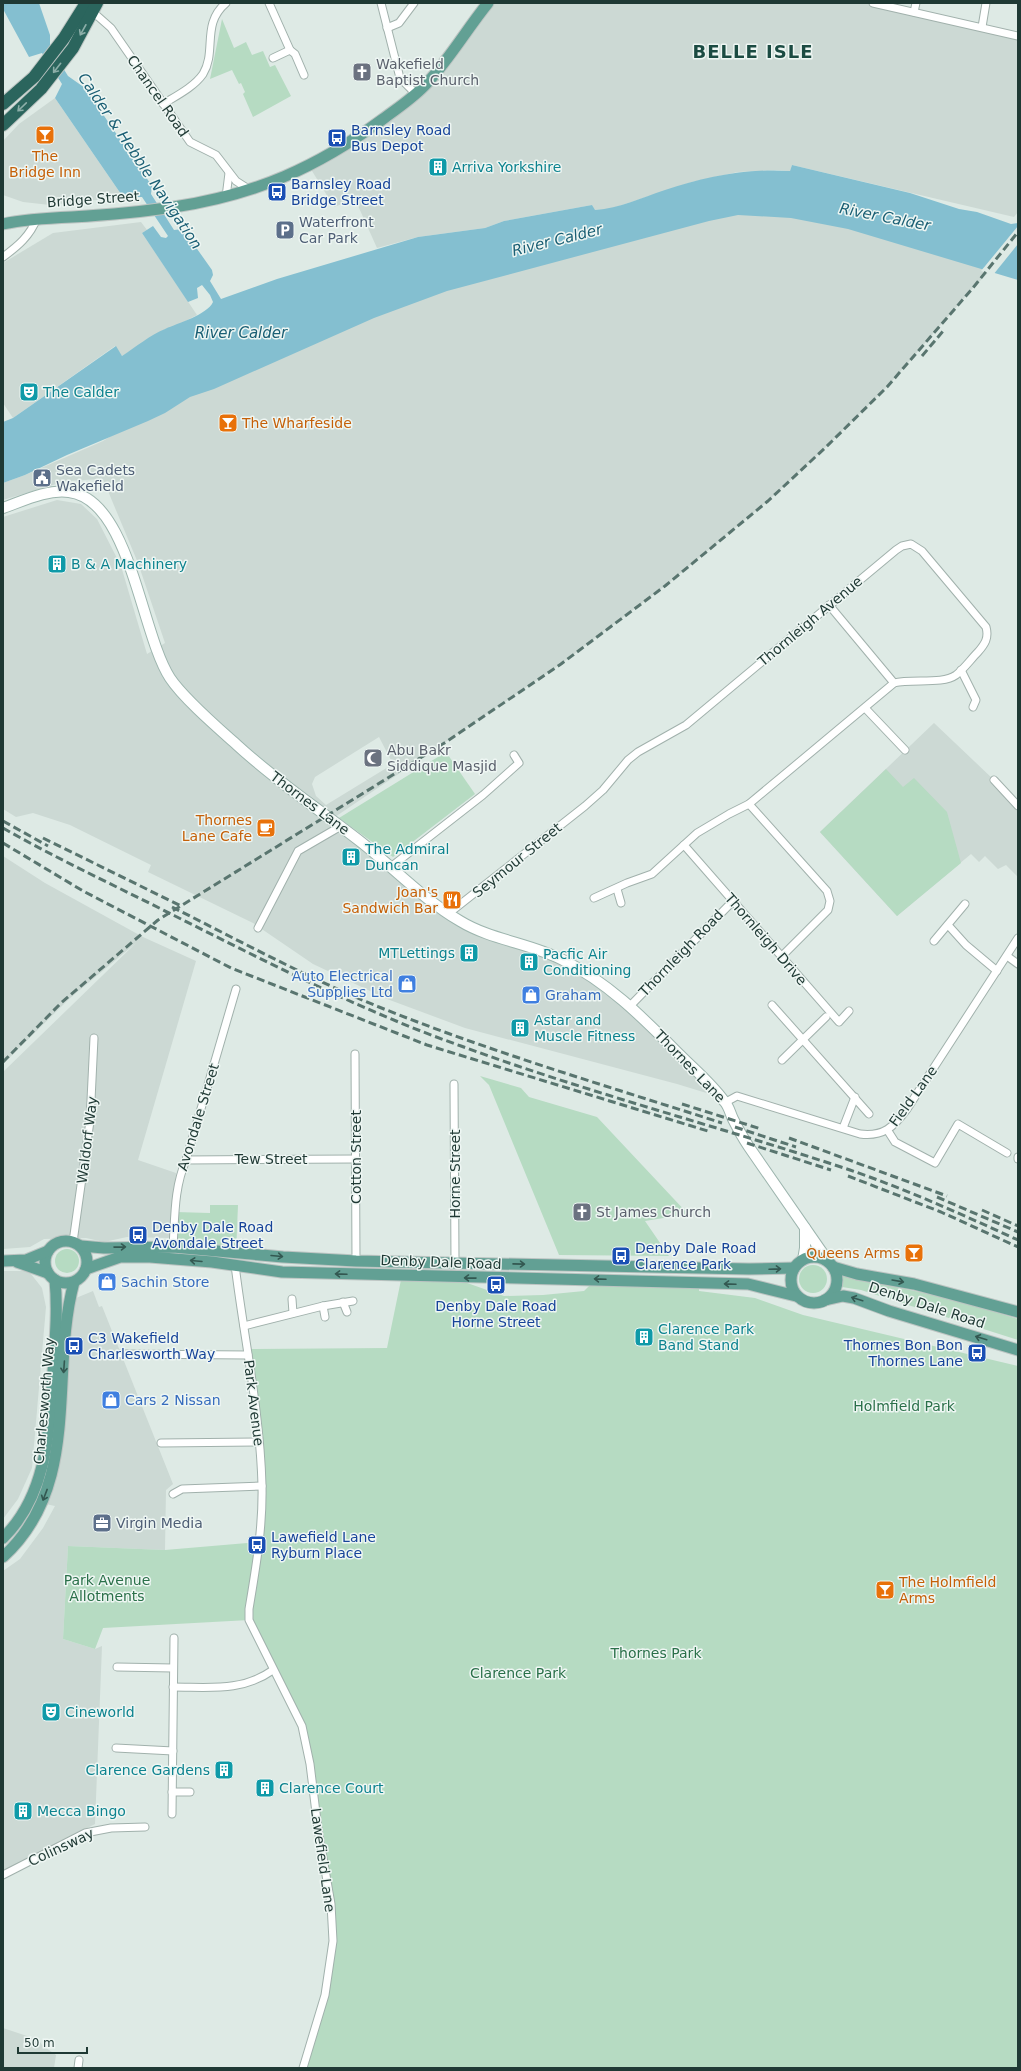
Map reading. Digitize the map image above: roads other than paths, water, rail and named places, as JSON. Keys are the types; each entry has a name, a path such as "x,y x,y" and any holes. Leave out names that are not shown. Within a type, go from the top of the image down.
{"highway":[{"path":"3,104 34,76 92,6"},
{"path":"3,125 41,88 73,48 92,6"}],"main road":[{"name":"Bridge Street","path":"3,224 24,219 91,216 174,207 226,197 270,184 305,168 352,142 416,94 445,62 488,3"},
{"name":"Bridge Street","path":"3,216 24,219"},
{"path":"58,1242 77,1244 87,1258 86,1269 82,1276 74,1282 61,1283 52,1277 9,1262 26,1260 48,1251 58,1242"},
{"name":"Denby Dale Road","path":"77,1244 104,1248 173,1247 283,1257 356,1261 749,1269 794,1268"},
{"path":"48,1251 45,1262 52,1277"},
{"name":"Denby Dale Road","path":"86,1269 120,1257 150,1257 235,1265 282,1272 748,1284 796,1296"},
{"path":"820,1257 831,1264 835,1286 831,1295 825,1300 817,1303 805,1302 796,1296 792,1280 794,1268 803,1260 820,1257"},
{"name":"Denby Dale Road","path":"831,1264 857,1274 914,1284 1018,1312"},
{"name":"Charlesworth Way","path":"3,1538 27,1508 44,1461 48,1432 57,1301 52,1277"},
{"name":"Charlesworth Way","path":"3,1557 17,1545 30,1525 41,1503 51,1477 58,1445 67,1314 74,1282"},
{"name":"Denby Dale Road","path":"825,1300 843,1296 854,1298 1018,1350"}],"street":[{"path":"163,104 202,75 209,55 212,24 218,12 226,3"},
{"path":"269,3 290,50 295,54 304,75"},
{"path":"381,3 400,78 416,94"},
{"path":"387,28 399,23 414,3"},
{"path":"873,3 1018,36"},
{"path":"914,12 916,3"},
{"path":"982,27 986,3"},
{"name":"Chancel Road","path":"92,6 111,28 190,142 216,155 236,181 250,190"},
{"path":"273,58 290,50"},
{"path":"226,197 229,173"},
{"name":"Bridge Street","path":"3,257 16,247 32,229 37,218"},
{"name":"Thornes Lane","path":"3,508 50,493 69,492 80,495 93,503 105,515 115,530 132,572 146,622 170,677 181,691 238,747 392,866 448,914 464,924 493,936 532,947 563,960 595,979 630,1006 726,1102 738,1131 831,1264"},
{"name":"Thornleigh Avenue","path":"585,806 603,790 628,760 649,745 686,725 829,605 896,550 906,544 916,546 922,551 986,627 988,632 985,644 961,670 948,678 904,680 894,683"},
{"path":"594,898 617,889 627,882 652,874 697,833 749,804 894,683 829,605"},
{"path":"961,670 980,699 973,707"},
{"path":"865,708 906,750"},
{"path":"392,866 483,795 520,763 514,755"},
{"path":"994,780 1018,806"},
{"path":"749,804 827,891 830,901 828,910 781,957"},
{"name":"Seymour Street","path":"448,914 585,806"},
{"path":"258,928 298,851 340,826"},
{"name":"Thornleigh Drive","path":"684,845 839,1022 849,1011"},
{"path":"617,889 620,902"},
{"name":"Thornleigh Road","path":"630,1006 733,901"},
{"path":"934,941 965,904"},
{"path":"948,925 966,945 997,971"},
{"name":"Field Lane","path":"726,1102 737,1096 871,1135 888,1131 897,1124 1018,938"},
{"path":"1007,956 1018,964"},
{"name":"Avondale Street","path":"173,1247 176,1192 179,1176 186,1160 236,989"},
{"path":"772,1005 804,1039 869,1114"},
{"path":"782,1060 826,1017"},
{"name":"Waldorf Way","path":"77,1244 90,1121 94,1038"},
{"name":"Cotton Street","path":"355,1054 356,1261"},
{"name":"Horne Street","path":"454,1084 456,1263"},
{"path":"843,1128 855,1097"},
{"path":"888,1131 895,1142 935,1162 958,1124 1007,1153"},
{"name":"Tew Street","path":"186,1160 356,1159"},
{"path":"803,1260 805,1248 805,1228"},
{"name":"Park Avenue","path":"235,1265 259,1442 262,1486 260,1542"},
{"path":"292,1299 293,1313"},
{"path":"244,1326 323,1306 343,1302 353,1302"},
{"path":"343,1302 347,1312"},
{"path":"323,1306 325,1317"},
{"path":"121,1354 248,1355"},
{"path":"161,1443 259,1442"},
{"path":"173,1494 182,1489 262,1486"},
{"name":"Lawefield Lane","path":"260,1542 249,1608 249,1620 302,1726 310,1764 318,1829 331,1904 332,1941 325,1995 304,2068"},
{"path":"172,1814 174,1638"},
{"path":"117,1667 174,1668"},
{"path":"173,1687 236,1686 264,1676 273,1670"},
{"path":"116,1748 173,1751"},
{"path":"172,1792 190,1792"},
{"name":"Colinsway","path":"3,1875 85,1834 112,1828 145,1827"},
{"path":"78,2068 79,2060"}],"water":[{"name":"River Calder","path":"3,3 39,3 50,35 50,47 68,76 85,88 152,186 151,194 174,230 183,229 212,270 213,275 210,281 221,299 277,279 418,237 485,228 504,221 592,205 595,210 604,209 680,185 711,177 742,172 774,170 790,171 792,165 910,193 959,209 977,212 1011,224 1018,223 1018,280 848,229 791,218 738,215 709,221 447,291 374,318 214,389 190,397 165,413 148,421 67,455 25,475 3,483 3,422 13,418 116,346 122,356 159,332 199,315 210,307 213,302 210,295 202,285 197,288 198,298 188,302 142,233 153,226 161,237 166,238 168,236 142,197 123,197 55,98 62,84 42,53 29,57 3,9"}],"railway":[{"path":"3,1062 61,1003 158,920 446,742 561,664 665,586 768,501 887,387 972,289 1018,232"},
{"path":"922,356 944,330"},
{"path":"3,821 48,846"},
{"path":"3,828 67,862 245,951 316,986 388,1018 509,1063 606,1095 850,1170 914,1194 1018,1240"},
{"path":"43,838 181,906"},
{"path":"3,843 83,891 231,968 427,1045 711,1132"},
{"path":"172,907 300,972 379,1007 506,1054 722,1123"},
{"path":"682,1104 761,1129"},
{"path":"735,1127 796,1147"},
{"path":"789,1138 947,1196"},
{"path":"747,1143 831,1170"},
{"path":"848,1176 941,1212 1018,1247"},
{"path":"937,1197 1018,1232"},
{"path":"982,1210 1018,1226"}],"place":[{"name":"Wakefield Baptist Church","path":"362,72"},
{"name":"The Bridge Inn","path":"45,135"},
{"name":"Barnsley Road Bus Depot","path":"337,138"},
{"name":"Arriva Yorkshire","path":"438,167"},
{"name":"Barnsley Road Bridge Street","path":"277,192"},
{"name":"Waterfront Car Park","path":"285,230"},
{"name":"The Calder","path":"29,392"},
{"name":"The Wharfeside","path":"228,423"},
{"name":"Sea Cadets Wakefield","path":"42,478"},
{"name":"B & A Machinery","path":"57,564"},
{"name":"Abu Bakr Siddique Masjid","path":"373,758"},
{"name":"Thornes Lane Cafe","path":"266,828"},
{"name":"The Admiral Duncan","path":"351,857"},
{"name":"Joan's Sandwich Bar","path":"452,900"},
{"name":"MTLettings","path":"469,953"},
{"name":"Pacfic Air Conditioning","path":"529,962"},
{"name":"Auto Electrical Supplies Ltd","path":"407,984"},
{"name":"Graham","path":"531,995"},
{"name":"Astar and Muscle Fitness","path":"520,1028"},
{"name":"St James Church","path":"582,1212"},
{"name":"Denby Dale Road Avondale Street","path":"138,1235"},
{"name":"Queens Arms","path":"914,1253"},
{"name":"Denby Dale Road Clarence Park","path":"621,1256"},
{"name":"Sachin Store","path":"107,1282"},
{"name":"Denby Dale Road Horne Street","path":"496,1285"},
{"name":"Clarence Park Band Stand","path":"644,1337"},
{"name":"C3 Wakefield Charlesworth Way","path":"74,1346"},
{"name":"Thornes Bon Bon Thornes Lane","path":"977,1353"},
{"name":"Cars 2 Nissan","path":"111,1400"},
{"name":"Virgin Media","path":"102,1523"},
{"name":"Lawefield Lane Ryburn Place","path":"257,1545"},
{"name":"The Holmfield Arms","path":"885,1590"},
{"name":"Cineworld","path":"51,1712"},
{"name":"Clarence Gardens","path":"224,1770"},
{"name":"Clarence Court","path":"265,1788"},
{"name":"Mecca Bingo","path":"23,1811"}],"district":[{"name":"BELLE ISLE","path":"753,52"}],"water label":[{"name":"Calder & Hebble Navigation","path":"140,161"}],"park label":[{"name":"Holmfield Park","path":"904,1406"},
{"name":"Park Avenue Allotments","path":"107,1588"},
{"name":"Thornes Park","path":"656,1653"},
{"name":"Clarence Park","path":"518,1673"}]}
